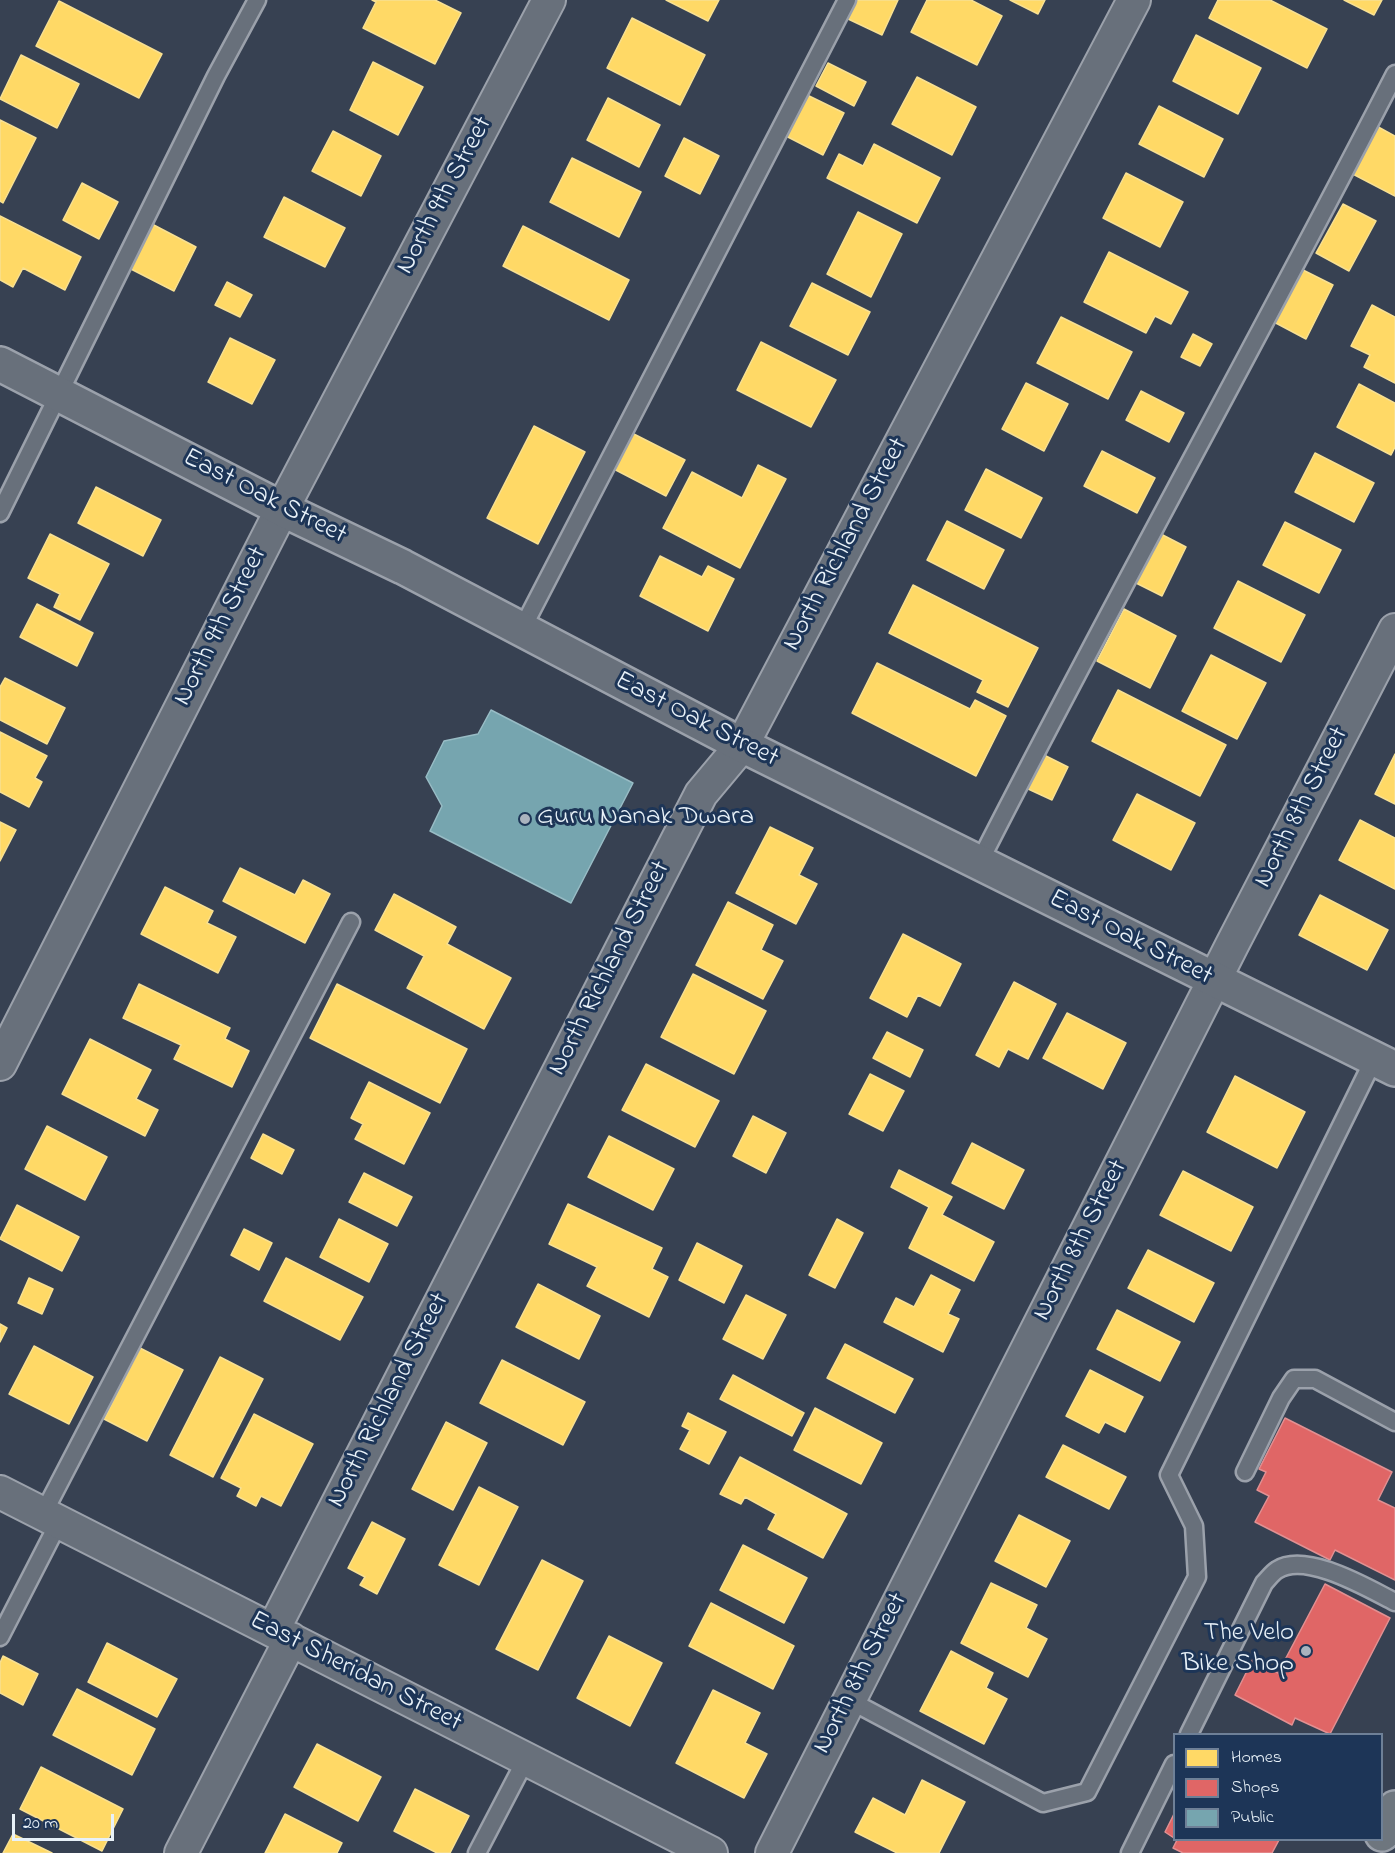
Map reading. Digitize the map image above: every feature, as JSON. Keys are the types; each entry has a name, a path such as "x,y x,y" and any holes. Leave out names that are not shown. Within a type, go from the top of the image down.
{"street":[{"name":"North 9th Street","path":"0,1064 282,509 549,0"},
{"name":"North Richland Street","path":"181,1853 282,1634 696,804 742,745 1134,0"},
{"name":"East Oak Street","path":"0,364 282,509 402,567 742,745 1384,1064"},
{"name":"North 8th Street","path":"772,1853 1214,981 1395,630"},
{"name":"East Sheridan Street","path":"0,1492 282,1634 525,1761 711,1853"}],"lane":[{"path":"0,513 57,393 216,75 257,0"},
{"path":"521,631 847,0"},
{"path":"979,863 1395,74"},
{"path":"0,1637 51,1518 351,921"},
{"path":"849,1700 1043,1803 1087,1792 1197,1577 1194,1526 1169,1475 1384,1064"},
{"path":"1245,1472 1281,1398 1294,1379 1315,1379 1395,1422"},
{"path":"1189,1733 1264,1583 1278,1569 1299,1566 1330,1570 1395,1602"},
{"path":"477,1853 525,1761"},
{"path":"1130,1853 1173,1766"}],"building: Homes":[{"path":"372,0 435,0 461,13 435,64 363,28 376,2"},
{"path":"666,0 719,0 708,21"},
{"path":"854,0 898,0 882,35 846,18"},
{"path":"927,0 971,0 1002,16 977,65 911,32"},
{"path":"1010,0 1045,0 1038,14"},
{"path":"1218,0 1270,0 1327,29 1307,68 1209,18"},
{"path":"1344,0 1382,0 1374,15"},
{"path":"59,1 162,54 139,98 36,46"},
{"path":"632,18 705,55 680,105 607,68"},
{"path":"1196,35 1261,68 1238,114 1173,81"},
{"path":"21,55 79,84 57,128 0,99"},
{"path":"373,62 423,87 398,135 350,110"},
{"path":"828,63 866,82 854,106 816,86"},
{"path":"917,77 976,107 952,155 892,124"},
{"path":"803,93 844,113 823,155 782,134"},
{"path":"608,98 660,125 639,167 587,140"},
{"path":"1159,106 1223,139 1204,177 1139,144"},
{"path":"0,120 36,138 3,203 0,201"},
{"path":"1371,123 1395,136 1395,196 1347,171"},
{"path":"333,131 381,156 361,196 312,171"},
{"path":"684,138 719,156 700,194 665,176"},
{"path":"874,144 940,178 917,223 827,178 839,154 863,166"},
{"path":"572,158 641,192 619,237 550,202"},
{"path":"1126,173 1183,202 1160,247 1103,218"},
{"path":"82,183 118,202 99,239 63,220"},
{"path":"284,197 345,228 325,267 264,237"},
{"path":"1343,204 1376,221 1349,271 1316,253"},
{"path":"858,212 902,234 871,297 827,274"},
{"path":"0,216 81,257 65,290 23,268 13,287 0,280"},
{"path":"150,223 196,247 174,291 127,267"},
{"path":"523,226 629,280 609,320 503,266"},
{"path":"1109,252 1188,292 1171,324 1155,316 1146,333 1084,302"},
{"path":"1299,268 1333,285 1306,339 1272,321"},
{"path":"227,282 252,295 240,317 215,305"},
{"path":"812,283 870,312 848,355 790,326"},
{"path":"1372,305 1395,317 1395,383 1364,367 1370,355 1351,346"},
{"path":"1061,317 1132,352 1108,399 1037,363"},
{"path":"1193,334 1212,344 1200,366 1181,357"},
{"path":"230,338 275,360 252,404 208,382"},
{"path":"761,342 836,380 811,427 737,390"},
{"path":"1026,383 1068,404 1044,451 1002,429"},
{"path":"1359,384 1395,403 1395,447 1391,455 1337,427"},
{"path":"1141,391 1184,413 1169,442 1126,420"},
{"path":"534,426 585,452 538,544 487,518"},
{"path":"626,430 685,460 666,496 608,466"},
{"path":"1102,451 1155,478 1137,513 1084,486"},
{"path":"1315,453 1374,483 1354,522 1295,492"},
{"path":"758,465 786,479 740,568 663,528 692,472 742,498"},
{"path":"986,469 1042,498 1021,538 965,510"},
{"path":"96,487 161,520 143,556 78,523"},
{"path":"947,521 1004,550 984,589 927,560"},
{"path":"1285,522 1341,550 1319,593 1263,565"},
{"path":"1157,532 1186,547 1162,596 1132,581"},
{"path":"50,534 109,564 80,620 54,607 60,594 28,578"},
{"path":"660,556 702,577 708,566 734,579 708,631 640,596"},
{"path":"1238,581 1305,615 1281,662 1214,628"},
{"path":"913,585 1038,648 1008,707 977,692 983,680 889,633"},
{"path":"37,604 93,633 77,666 20,637"},
{"path":"1124,609 1176,636 1150,688 1097,661"},
{"path":"1211,655 1266,683 1237,739 1182,711"},
{"path":"877,663 970,709 975,700 1006,716 976,776 852,713"},
{"path":"5,678 65,708 47,744 0,720 0,687"},
{"path":"1118,690 1226,745 1200,796 1092,741"},
{"path":"0,732 47,756 35,778 42,782 29,807 0,792"},
{"path":"1042,754 1068,767 1052,800 1026,788"},
{"path":"1395,754 1395,804 1375,794"},
{"path":"1137,794 1195,823 1171,870 1113,840"},
{"path":"1360,820 1395,838 1395,889 1339,860"},
{"path":"0,822 16,830 0,861"},
{"path":"770,827 813,848 799,875 817,884 796,924 736,893"},
{"path":"240,868 295,895 303,880 330,894 305,943 223,901"},
{"path":"165,887 213,911 207,923 236,937 218,973 141,934"},
{"path":"394,894 456,927 447,944 511,978 484,1029 407,988 424,956 375,930"},
{"path":"1320,895 1388,930 1367,970 1299,935"},
{"path":"728,902 773,925 761,950 783,961 763,999 696,965"},
{"path":"903,934 961,964 940,1006 918,995 907,1017 870,998"},
{"path":"693,974 766,1011 734,1074 661,1037"},
{"path":"1014,982 1056,1004 1028,1059 1008,1049 999,1067 976,1055"},
{"path":"139,984 230,1028 225,1039 249,1051 232,1087 174,1059 181,1045 123,1018"},
{"path":"337,984 467,1049 440,1103 310,1038"},
{"path":"1067,1013 1126,1043 1103,1089 1043,1058"},
{"path":"887,1032 923,1050 910,1077 873,1058"},
{"path":"90,1039 151,1070 136,1099 158,1110 145,1136 62,1094"},
{"path":"646,1064 719,1101 695,1147 622,1110"},
{"path":"870,1074 904,1091 883,1131 849,1114"},
{"path":"1235,1076 1305,1112 1277,1168 1207,1132"},
{"path":"369,1082 430,1113 404,1164 355,1139 363,1124 351,1118"},
{"path":"753,1116 786,1133 766,1173 733,1156"},
{"path":"47,1126 107,1157 85,1200 25,1169"},
{"path":"263,1134 294,1150 282,1174 251,1158"},
{"path":"609,1136 674,1169 653,1210 588,1177"},
{"path":"972,1143 1024,1170 1004,1209 952,1183"},
{"path":"899,1170 952,1197 942,1215 994,1242 974,1281 909,1248 929,1207 891,1187"},
{"path":"1183,1171 1253,1207 1231,1251 1160,1215"},
{"path":"364,1173 412,1197 397,1226 349,1202"},
{"path":"568,1204 662,1248 652,1269 668,1277 649,1317 587,1286 597,1267 549,1244"},
{"path":"17,1205 79,1237 62,1271 0,1239"},
{"path":"339,1219 388,1244 369,1282 320,1257"},
{"path":"837,1219 863,1233 835,1288 809,1275"},
{"path":"244,1229 272,1243 259,1270 231,1255"},
{"path":"697,1243 742,1266 724,1303 679,1280"},
{"path":"1148,1250 1214,1283 1194,1322 1128,1288"},
{"path":"286,1258 363,1297 340,1340 264,1301"},
{"path":"931,1275 960,1290 948,1314 959,1319 943,1352 884,1322 896,1298 914,1307"},
{"path":"29,1278 53,1289 42,1314 18,1303"},
{"path":"538,1284 600,1316 579,1359 516,1327"},
{"path":"746,1295 786,1315 763,1359 723,1339"},
{"path":"1117,1310 1180,1342 1160,1381 1097,1349"},
{"path":"0,1324 7,1328 0,1342"},
{"path":"845,1344 913,1379 895,1413 827,1378"},
{"path":"34,1346 93,1377 69,1424 9,1394"},
{"path":"140,1348 183,1370 147,1441 104,1419"},
{"path":"220,1357 263,1379 213,1477 170,1455"},
{"path":"502,1360 585,1402 563,1445 480,1403"},
{"path":"1090,1370 1143,1397 1125,1432 1105,1422 1099,1433 1066,1416"},
{"path":"733,1375 804,1413 792,1436 720,1399"},
{"path":"815,1408 882,1443 861,1484 794,1450"},
{"path":"688,1413 726,1432 709,1464 680,1449 690,1430 682,1426"},
{"path":"254,1414 313,1444 281,1506 261,1496 256,1506 237,1496 241,1488 221,1478"},
{"path":"446,1422 487,1443 453,1510 412,1489"},
{"path":"1063,1445 1126,1477 1109,1509 1046,1477"},
{"path":"740,1457 847,1514 823,1558 768,1529 776,1514 745,1497 741,1504 720,1494"},
{"path":"479,1487 518,1507 479,1585 439,1565"},
{"path":"1019,1515 1070,1541 1046,1587 995,1561"},
{"path":"372,1522 405,1539 377,1594 360,1585 365,1577 348,1568"},
{"path":"743,1545 807,1578 784,1623 720,1590"},
{"path":"542,1560 583,1581 538,1670 496,1649"},
{"path":"991,1583 1037,1605 1026,1628 1047,1639 1028,1677 961,1643"},
{"path":"711,1603 794,1646 773,1689 689,1646"},
{"path":"609,1636 662,1663 630,1726 577,1698"},
{"path":"107,1643 177,1679 157,1717 88,1682"},
{"path":"951,1651 993,1673 986,1688 1007,1699 984,1744 920,1711"},
{"path":"3,1656 38,1674 23,1705 0,1693 0,1663"},
{"path":"77,1689 155,1729 132,1775 53,1735"},
{"path":"713,1690 760,1713 745,1743 767,1754 744,1798 676,1763"},
{"path":"317,1744 381,1777 358,1821 294,1787"},
{"path":"41,1767 123,1809 102,1851 20,1809"},
{"path":"922,1780 965,1802 939,1853 897,1853 855,1832 873,1798 905,1815"},
{"path":"415,1789 469,1816 450,1853 437,1853 394,1831"},
{"path":"285,1814 342,1843 337,1853 265,1853"},
{"path":"13,1834 52,1853 3,1853"}],"building: Shops":[{"path":"1285,1418 1392,1472 1378,1500 1395,1508 1395,1580 1335,1550 1330,1560 1255,1522 1269,1496 1257,1490 1266,1472 1259,1469"},
{"path":"1325,1584 1390,1618 1331,1733 1295,1718 1292,1725 1235,1695 1253,1659 1278,1673"},
{"path":"1173,1816 1173,1837 1165,1832"},
{"path":"1176,1841 1278,1841 1272,1853 1183,1853 1173,1848"}],"building: Public":[{"name":"Guru Nanak Dwara","path":"491,710 633,783 571,903 430,831 442,806 426,777 444,741 478,734"}],"place":[{"name":"Guru Nanak Dwara","path":"525,819"},
{"name":"The Velo Bike Shop","path":"1306,1651"}]}
